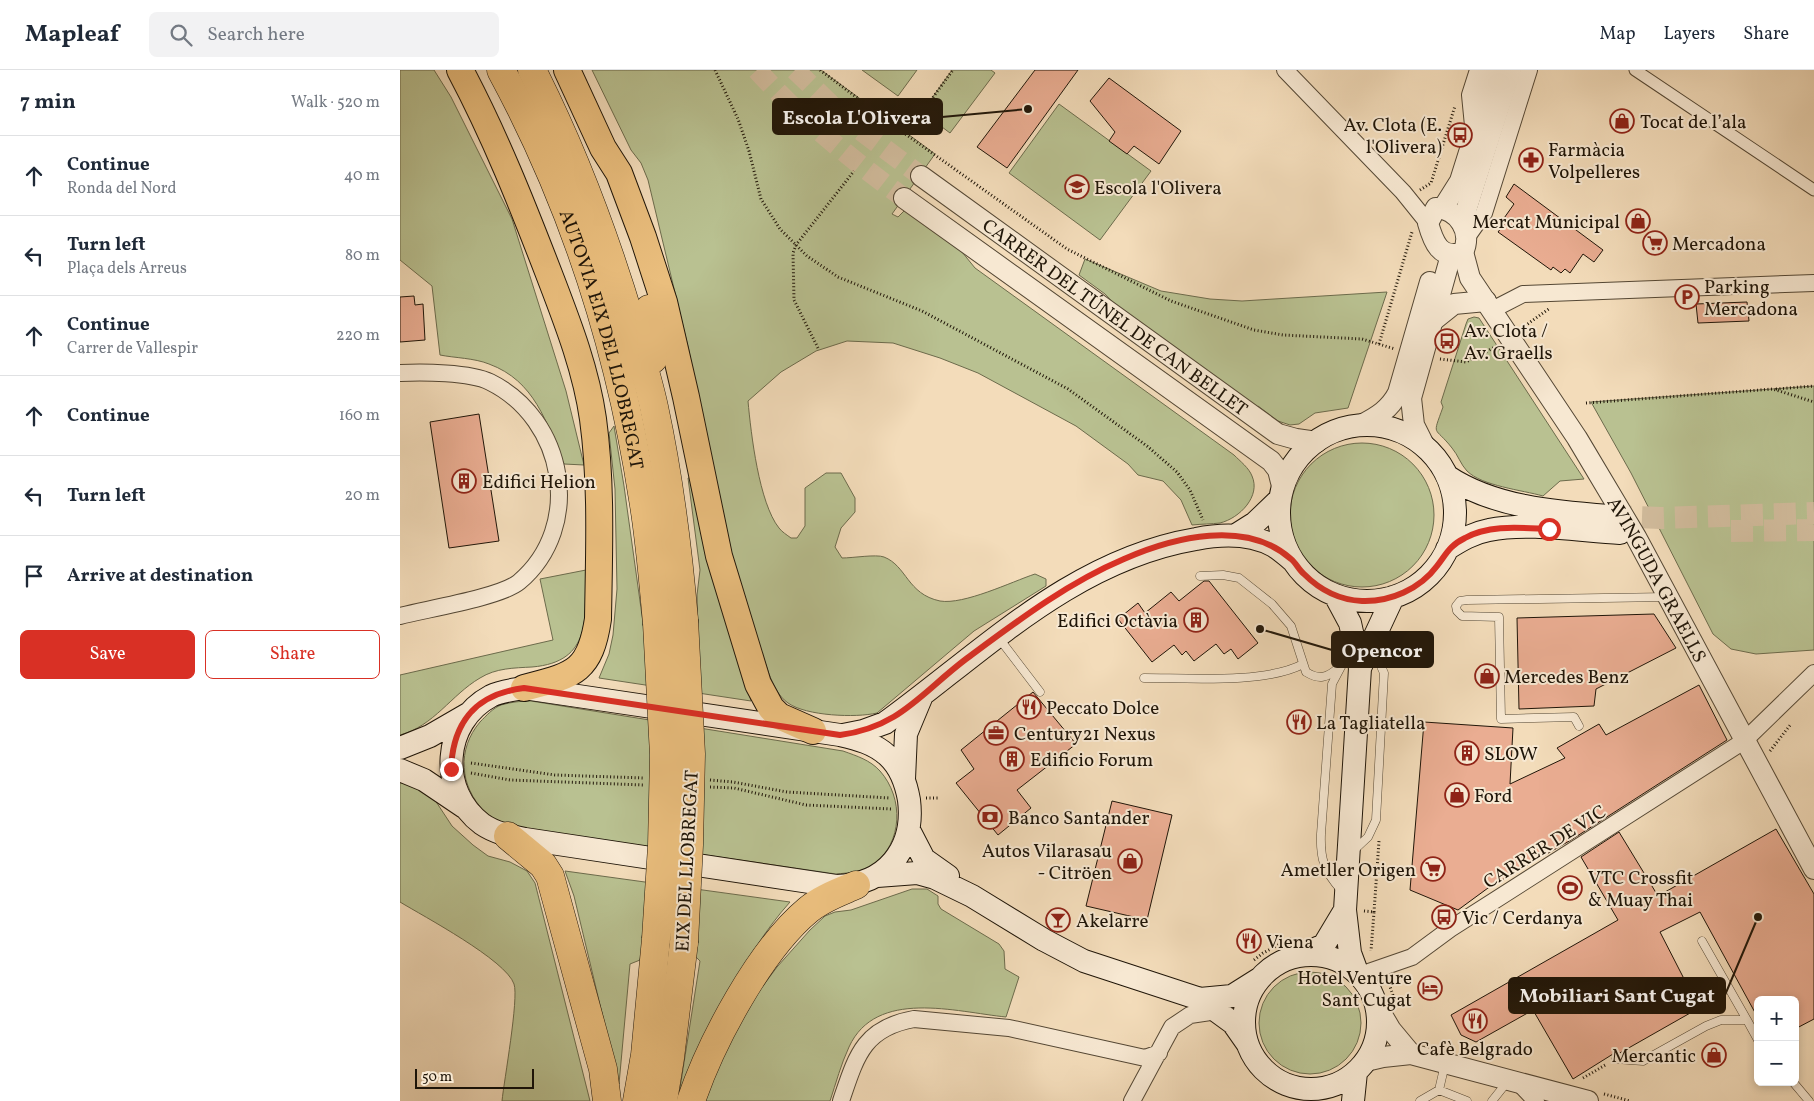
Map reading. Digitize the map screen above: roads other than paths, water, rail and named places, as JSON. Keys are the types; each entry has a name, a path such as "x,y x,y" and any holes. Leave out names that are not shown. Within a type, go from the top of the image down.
{"highway":[{"path":"460,70 510,175 571,334 584,376 593,418 598,470 598,619 595,641 589,655 581,666 557,679 524,688"},
{"path":"482,70 516,128 553,179"},
{"name":"AUTOVIA EIX DEL LLOBREGAT","path":"501,70 553,179 588,275 620,384 643,498 658,623"},
{"name":"AUTOVIA EIX DEL LLOBREGAT","path":"532,70 598,221 614,267 654,405 668,483 684,620"},
{"path":"567,70 604,148 619,173 643,237 664,302 719,556 758,684 771,708 779,716 812,731"},
{"path":"604,148 634,241 649,309 654,405"},
{"name":"EIX DEL LLOBREGAT","path":"662,1101 670,1058 684,942 689,845 691,754 684,620"},
{"name":"EIX DEL LLOBREGAT","path":"637,1101 645,1055 656,939 662,846 664,755 658,623"},
{"path":"508,836 543,866 550,876 601,1060 607,1101"},
{"path":"691,1101 724,1025 764,961 810,908 867,880"}],"main road":[{"path":"840,735 859,732 885,724 922,697 997,636 1087,577 1126,558 1176,542 1236,535 1273,546 1292,560 1314,584 1335,596 1363,601 1393,597 1426,579 1447,549 1453,530 1455,511 1447,476 1438,461 1425,447 1395,430 1362,425 1342,429 1317,442 1296,462 1281,493 1255,523 1236,535"},
{"path":"1447,476 1472,491 1614,525 1490,529 1466,537 1447,549"},
{"path":"1281,493 1280,530 1292,560"},
{"path":"1335,596 1350,623 1372,643"},
{"path":"1353,1101 1361,1067 1378,1034 1378,1008 1370,987 1359,973 1350,953 1345,903 1348,856 1351,667 1372,643 1393,597"},
{"path":"400,748 430,736 469,714 490,696 524,688 840,735 874,746 894,762 904,779"},
{"path":"867,880 895,860 904,845 909,830 910,810 904,779 906,734 922,697"},
{"path":"467,810 454,785 451,769 457,733 469,714"},
{"path":"400,770 424,780 467,810 483,824 508,836 821,885 917,873 935,878 972,896 1044,940 1084,961 1209,1005 1233,1023 1258,1063 1282,1082 1313,1095 1334,1086 1361,1067"},
{"path":"909,830 924,859 972,896"},
{"path":"1209,1005 1232,996 1256,970 1267,970 1285,959 1300,946 1324,945 1345,903"},
{"path":"1300,946 1331,958 1359,973"},
{"path":"1247,1043 1244,1027 1246,1010 1256,970"}],"street":[{"path":"1285,70 1403,192 1428,223 1436,208 1449,210 1456,244"},
{"path":"1474,139 1470,95 1478,70"},
{"path":"1443,208 1460,181 1495,70"},
{"path":"1425,447 1414,425 1412,398 1456,244 1511,70"},
{"path":"1362,425 1379,415 1393,402 1456,244 1484,213 1529,70"},
{"path":"1635,70 1814,190"},
{"name":"CARRER DEL TÚNEL DE CAN BELLET","path":"921,176 1278,434 1317,442"},
{"name":"CARRER DEL TÚNEL DE CAN BELLET","path":"904,198 1271,461 1278,470 1281,493"},
{"name":"AVINGUDA GRAELLS","path":"1428,223 1432,238 1456,244 1470,278 1577,438 1669,597 1744,741 1814,869"},
{"path":"1434,320 1454,304 1489,305 1523,294 1814,283"},
{"path":"400,373 454,374 488,381 518,399 543,430 556,461 558,476 554,525 547,547 519,582 503,591 400,616"},
{"name":"CARRER DE VIC","path":"1359,973 1412,957 1450,929 1744,741 1814,674"},
{"path":"1135,1099 1172,1026 1209,1005"},
{"path":"1378,1008 1391,1030 1411,1054"},
{"path":"841,1101 859,1052 884,1029 899,1022 914,1019 1009,1028 1145,1058 1159,1053"},
{"path":"1361,1067 1383,1057 1411,1054 1588,1101"},
{"path":"1513,1082 1536,1101"}],"lane":[{"path":"1200,576 1223,575 1238,578 1261,595 1291,626 1306,672 1316,678 1328,677 1351,667"},
{"path":"1579,726 1574,717 1501,719 1499,617 1462,616 1456,611 1456,606 1460,601 1467,600 1669,597"},
{"path":"997,636 1040,692"},
{"path":"1348,856 1368,837 1376,820 1384,673 1376,658 1372,643"},
{"path":"1144,678 1241,676 1290,671 1303,664"},
{"path":"1345,903 1320,854 1332,684 1351,667"},
{"path":"1702,941 1754,1033"},
{"path":"1616,1059 1642,1061 1706,1026 1721,1020 1747,1020"},
{"path":"1420,1101 1439,1090 1445,1064"},
{"path":"1492,1101 1513,1082"},
{"path":"1796,1086 1809,1101"},
{"path":"1439,1090 1467,1101"}],"tunnel":[{"path":"757,70 827,138 904,198"},
{"path":"795,70 848,121 921,176"},
{"path":"1609,516 1661,518 1814,513"},
{"path":"1731,531 1814,530"}],"place":[{"name":"Escola L'Olivera","path":"1028,109"},
{"name":"Tocat de l’ala","path":"1622,121"},
{"name":"Av. Clota (E. l'Olivera)","path":"1460,135"},
{"name":"Farmàcia Volpelleres","path":"1531,160"},
{"name":"Escola l'Olivera","path":"1077,187"},
{"name":"Mercat Municipal","path":"1638,221"},
{"name":"Mercadona","path":"1655,243"},
{"name":"Parking Mercadona","path":"1687,297"},
{"name":"Av. Clota / Av. Graells","path":"1447,341"},
{"name":"Edifici Helion","path":"464,481"},
{"name":"Edifici Octàvia","path":"1196,620"},
{"name":"Opencor","path":"1260,629"},
{"name":"Mercedes Benz","path":"1487,676"},
{"name":"Peccato Dolce","path":"1029,707"},
{"name":"La Tagliatella","path":"1299,722"},
{"name":"Century21 Nexus","path":"996,733"},
{"name":"SLOW","path":"1467,753"},
{"name":"Edificio Forum","path":"1012,759"},
{"name":"Ford","path":"1457,795"},
{"name":"Banco Santander","path":"990,817"},
{"name":"Autos Vilarasau - Citröen","path":"1130,861"},
{"name":"Ametller Origen","path":"1433,869"},
{"name":"VTC Crossfit & Muay Thai","path":"1570,888"},
{"name":"Vic / Cerdanya","path":"1444,917"},
{"name":"Mobiliari Sant Cugat","path":"1758,917"},
{"name":"Akelarre","path":"1058,920"},
{"name":"Viena","path":"1249,941"},
{"name":"Hotel Venture Sant Cugat","path":"1430,988"},
{"name":"Cafè Belgrado","path":"1475,1021"},
{"name":"Mercantic","path":"1714,1055"}]}
